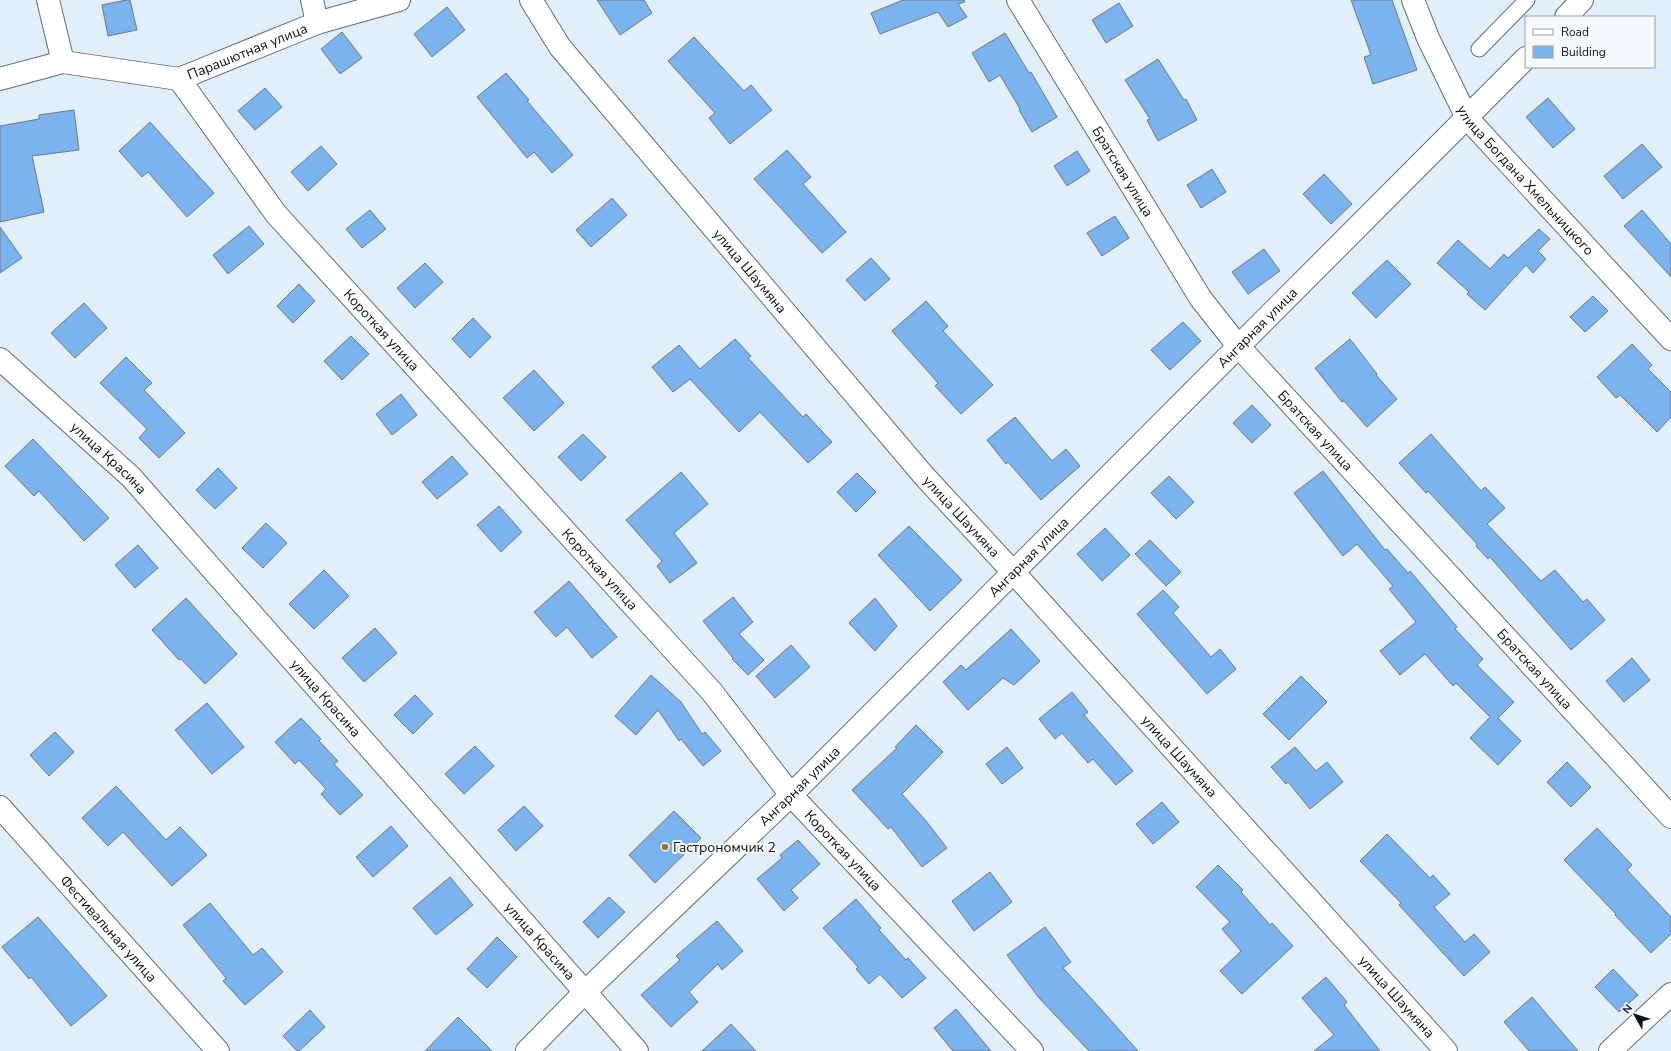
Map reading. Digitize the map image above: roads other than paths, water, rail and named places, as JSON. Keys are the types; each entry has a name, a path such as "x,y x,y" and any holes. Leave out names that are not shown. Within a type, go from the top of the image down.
{"street":[{"path":"48,0 63,62"},
{"path":"312,0 317,23"},
{"name":"Парашютная улица","path":"0,79 63,62 179,80 317,23 398,0"},
{"name":"улица Шаумяна","path":"531,0 560,48 925,477 1014,573 1446,1051"},
{"name":"Братская улица","path":"1018,0 1201,299 1239,347 1671,817"},
{"name":"улица Богдана Хмельницкого","path":"1413,0 1428,38 1467,118 1671,339"},
{"name":"Ангарная улица","path":"527,1051 585,992 791,794 1014,573 1525,59"},
{"name":"Короткая улица","path":"179,80 276,214 712,692 791,794 1032,1051"},
{"name":"улица Красина","path":"0,359 131,477 637,1051"},
{"name":"Фестивальная улица","path":"0,806 218,1051"},
{"path":"1610,1051 1671,994"}],"lane":[{"path":"1479,49 1527,0"}],"place":[{"name":"Гастрономчик 2","path":"665,847"}]}
